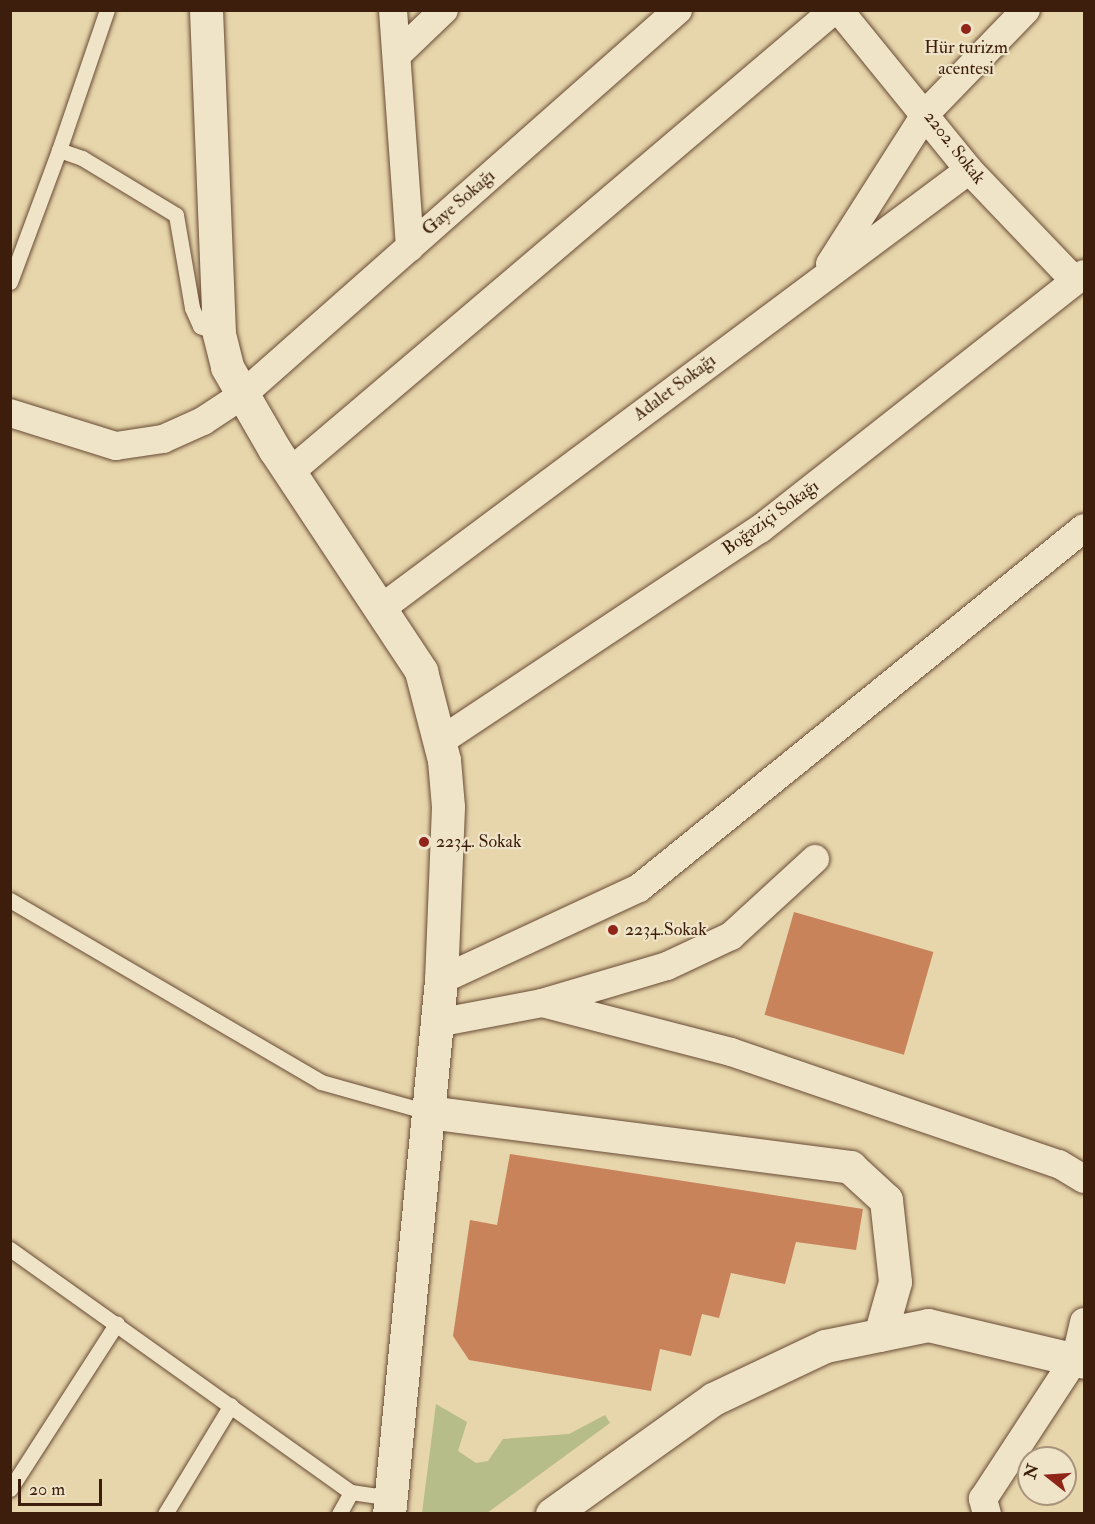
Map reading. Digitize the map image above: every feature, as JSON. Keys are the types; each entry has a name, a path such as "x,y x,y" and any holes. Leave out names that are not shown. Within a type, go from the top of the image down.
{"street":[{"path":"206,10 219,334 241,396 383,607 421,670 442,740 448,807 441,980 390,1506"},
{"path":"393,10 410,247"},
{"path":"397,55 444,10"},
{"name":"Gaye Sokağı","path":"10,413 116,446 163,440 241,396 678,10"},
{"path":"290,472 834,10"},
{"name":"2202. Sokak","path":"839,10 927,112 969,170 1080,278"},
{"path":"822,277 927,112 1026,10"},
{"name":"Adalet Sokağı","path":"383,607 822,277 969,170"},
{"name":"Boğaziçi Sokağı","path":"442,740 760,529 1080,278"},
{"path":"441,980 639,888 1084,528"},
{"path":"437,1023 542,1002 667,966 731,936 816,859"},
{"path":"542,1002 731,1052 1059,1164 1084,1179"},
{"path":"428,1112 850,1167 886,1200 896,1282 880,1335"},
{"path":"980,1509 1080,1359 1084,1322"},
{"path":"552,1514 713,1399 825,1347 928,1325 1080,1359"}],"lane":[{"path":"10,282 59,150 106,10"},
{"path":"59,150 82,158 176,215 192,308 200,326 219,334"},
{"path":"10,900 321,1082 428,1112"},
{"path":"10,1249 117,1323 351,1492 390,1506"},
{"path":"10,1489 117,1323"},
{"path":"165,1514 231,1406"},
{"path":"339,1514 351,1492"}],"green space":[{"path":"436,1404 467,1422 458,1451 476,1463 488,1461 503,1439 569,1434 605,1415 610,1423 487,1513 422,1513"}],"building":[{"path":"794,912 933,952 904,1055 765,1015"},
{"path":"510,1154 863,1209 856,1250 796,1242 785,1284 731,1273 719,1318 702,1314 691,1356 660,1349 651,1391 469,1360 453,1336 470,1220 497,1225"}],"place":[{"name":"Hür turizm acentesi","path":"966,29"},
{"name":"2234. Sokak","path":"424,842"},
{"name":"2234.Sokak","path":"613,930"}]}
